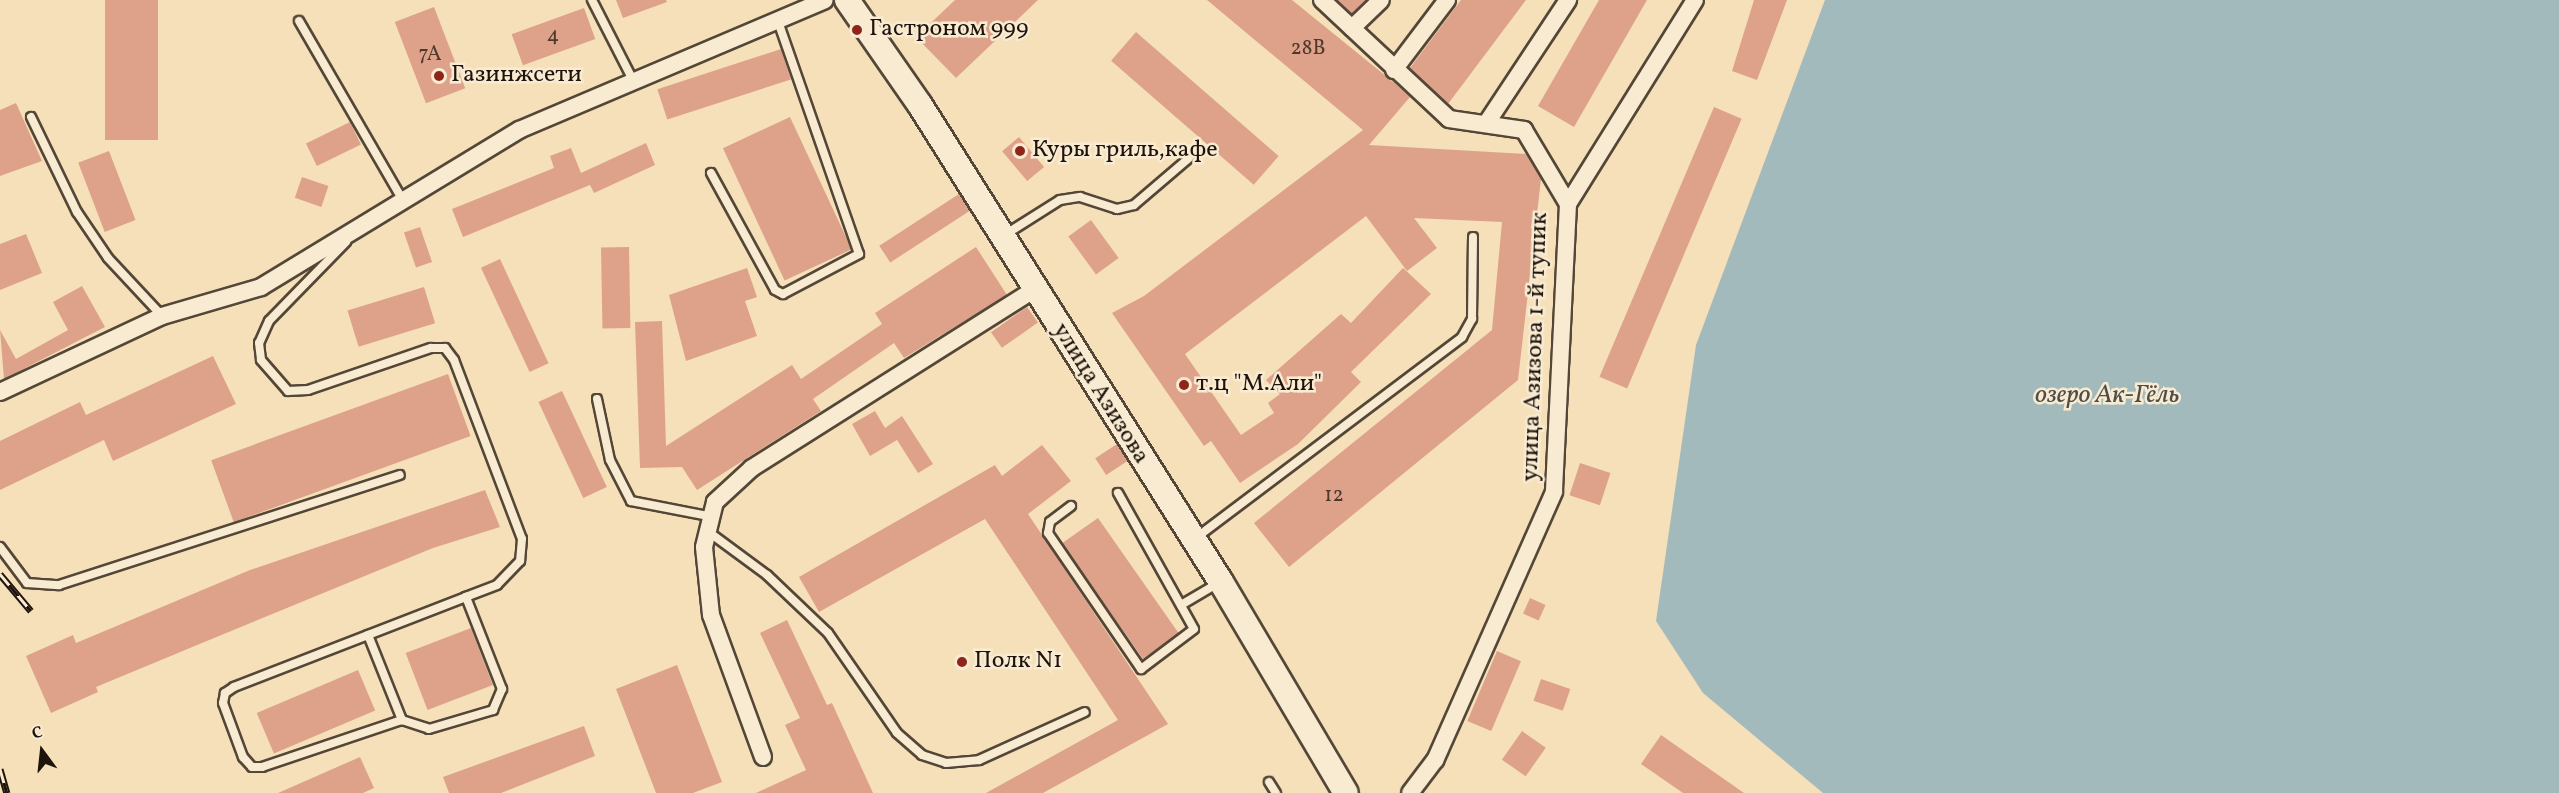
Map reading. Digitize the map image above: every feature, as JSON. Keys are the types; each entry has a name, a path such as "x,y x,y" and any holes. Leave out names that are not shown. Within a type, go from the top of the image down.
{"main road":[{"name":"улица Азизова","path":"847,0 1221,582 1346,793"},
{"name":"улица Азизова","path":"864,0 1014,229 1205,531 1362,793"}],"street":[{"path":"0,392 162,316 261,287 519,130 778,22 825,0"},
{"name":"улица Азизова 1-й тупик","path":"1322,0 1394,70 1449,119 1524,130 1568,204 1554,492 1435,760 1410,793"},
{"path":"1352,28 1381,0"},
{"path":"1394,70 1447,0"},
{"path":"1486,124 1568,0"},
{"path":"1568,204 1695,0"},
{"path":"763,757 711,615 707,523 715,502 752,468 1034,290"}],"lane":[{"path":"592,0 634,82"},
{"path":"299,21 402,200"},
{"path":"711,174 775,290 783,294 859,254 778,22"},
{"path":"31,117 77,212 108,258 162,316"},
{"path":"1014,229 1060,200 1080,197 1117,209 1134,205 1189,158"},
{"path":"366,221 269,321 259,343 261,360 288,391 308,390 431,348 445,348 454,360 522,539 520,561 510,575 466,597 225,693 223,703 243,757 252,767 262,767 402,720 429,729 450,727 493,710 500,701 502,689 466,597"},
{"path":"1205,531 1462,337 1472,319 1473,237"},
{"path":"597,399 616,478 631,501 707,523 767,575 828,633 897,734 922,755 946,763 979,760 1085,712"},
{"path":"0,547 27,584 58,585 400,475"},
{"path":"1071,506 1050,522 1047,532 1136,668 1193,633 1182,605 1118,493"},
{"path":"1182,605 1221,582"},
{"path":"368,635 402,720"},
{"path":"1269,782 1276,793"}],"water":[{"name":"озеро Ак-Гёль","path":"1825,0 2559,0 2559,793 1823,793 1703,693 1656,621 1696,345"}],"building":[{"path":"105,0 158,0 158,140 105,140"},
{"path":"616,0 666,0 667,2 623,18"},
{"path":"955,0 1038,0 956,78 916,37"},
{"path":"1207,0 1292,0 1397,85 1410,97 1369,145 1526,154 1541,179 1518,380 1289,567 1254,523 1492,330 1502,222 1414,218 1437,248 1407,271 1366,216 1185,354 1241,435 1274,413 1268,403 1280,394 1266,380 1341,314 1351,323 1403,268 1431,294 1351,372 1361,382 1298,444 1240,483 1211,441 1204,446 1112,313 1144,296 1363,130"},
{"path":"1337,0 1366,0 1352,14"},
{"path":"1461,0 1526,0 1448,104 1410,68"},
{"path":"1599,0 1647,0 1574,127 1538,106"},
{"path":"1754,0 1787,0 1757,80 1732,71"},
{"path":"434,7 465,88 426,103 395,22"},
{"path":"584,8 595,39 523,65 512,34"},
{"path":"1136,32 1279,156 1254,185 1111,61"},
{"path":"781,49 791,79 667,120 657,89"},
{"path":"16,103 42,161 0,176 0,110"},
{"path":"1714,107 1742,119 1627,388 1600,377"},
{"path":"790,117 852,249 785,281 723,148"},
{"path":"350,122 361,144 317,166 306,143"},
{"path":"1019,137 1044,167 1027,181 1002,151"},
{"path":"646,143 655,165 594,193 590,185 463,237 452,209 554,168 550,156 571,148 581,173"},
{"path":"109,151 136,220 105,232 78,163"},
{"path":"302,177 328,186 321,207 295,198"},
{"path":"959,194 970,211 890,263 879,246"},
{"path":"1091,220 1119,258 1096,274 1068,236"},
{"path":"420,227 432,262 416,268 404,233"},
{"path":"26,234 42,273 0,290 0,244"},
{"path":"601,247 629,247 630,328 602,328"},
{"path":"976,247 1007,295 904,358 894,343 813,399 821,411 697,490 682,467 640,468 635,322 662,321 666,446 792,365 801,379 882,324 875,313"},
{"path":"500,259 549,363 530,372 481,268"},
{"path":"747,268 757,297 745,301 757,336 686,361 669,295"},
{"path":"82,286 105,327 4,379 0,330 16,359 68,330 53,302"},
{"path":"424,287 435,323 359,347 347,310"},
{"path":"1027,307 1038,323 1002,348 991,332"},
{"path":"213,356 236,404 113,461 104,440 0,490 0,441 80,402 86,415"},
{"path":"448,374 471,436 234,522 211,460"},
{"path":"562,391 607,487 583,498 538,402"},
{"path":"875,411 885,428 902,416 933,464 918,473 897,440 870,456 852,424"},
{"path":"1117,444 1128,461 1106,475 1095,458"},
{"path":"1042,445 1071,481 1028,514 1168,724 1043,793 986,793 1118,720 985,519 819,612 799,577 995,465 1002,476"},
{"path":"1580,463 1610,473 1600,505 1569,495"},
{"path":"485,490 500,527 433,548 202,643 96,687 98,692 51,713 26,656 73,635 76,643 250,570"},
{"path":"1098,518 1179,634 1143,659 1062,543"},
{"path":"1530,598 1546,605 1539,620 1523,614"},
{"path":"787,620 827,705 832,703 873,793 756,793 806,770 785,725 800,718 760,633"},
{"path":"471,628 493,685 428,710 406,653"},
{"path":"1497,651 1521,661 1491,731 1467,721"},
{"path":"677,665 722,782 693,793 656,793 616,689"},
{"path":"358,670 375,711 274,753 257,713"},
{"path":"1541,679 1570,689 1563,711 1534,701"},
{"path":"584,726 595,756 501,793 449,793 443,777"},
{"path":"1522,731 1546,748 1526,776 1502,760"},
{"path":"1661,735 1744,793 1683,793 1641,764"},
{"path":"360,757 374,788 363,793 278,793"}],"railway":[{"path":"0,574 31,611"},
{"path":"0,769 7,793"}],"place":[{"name":"Гастроном 999","path":"857,30"},
{"name":"Газинжсети","path":"439,76"},
{"name":"Куры гриль,кафе","path":"1020,151"},
{"name":"т.ц \"М.Али\"","path":"1184,385"},
{"name":"Полк N1","path":"962,662"}]}
